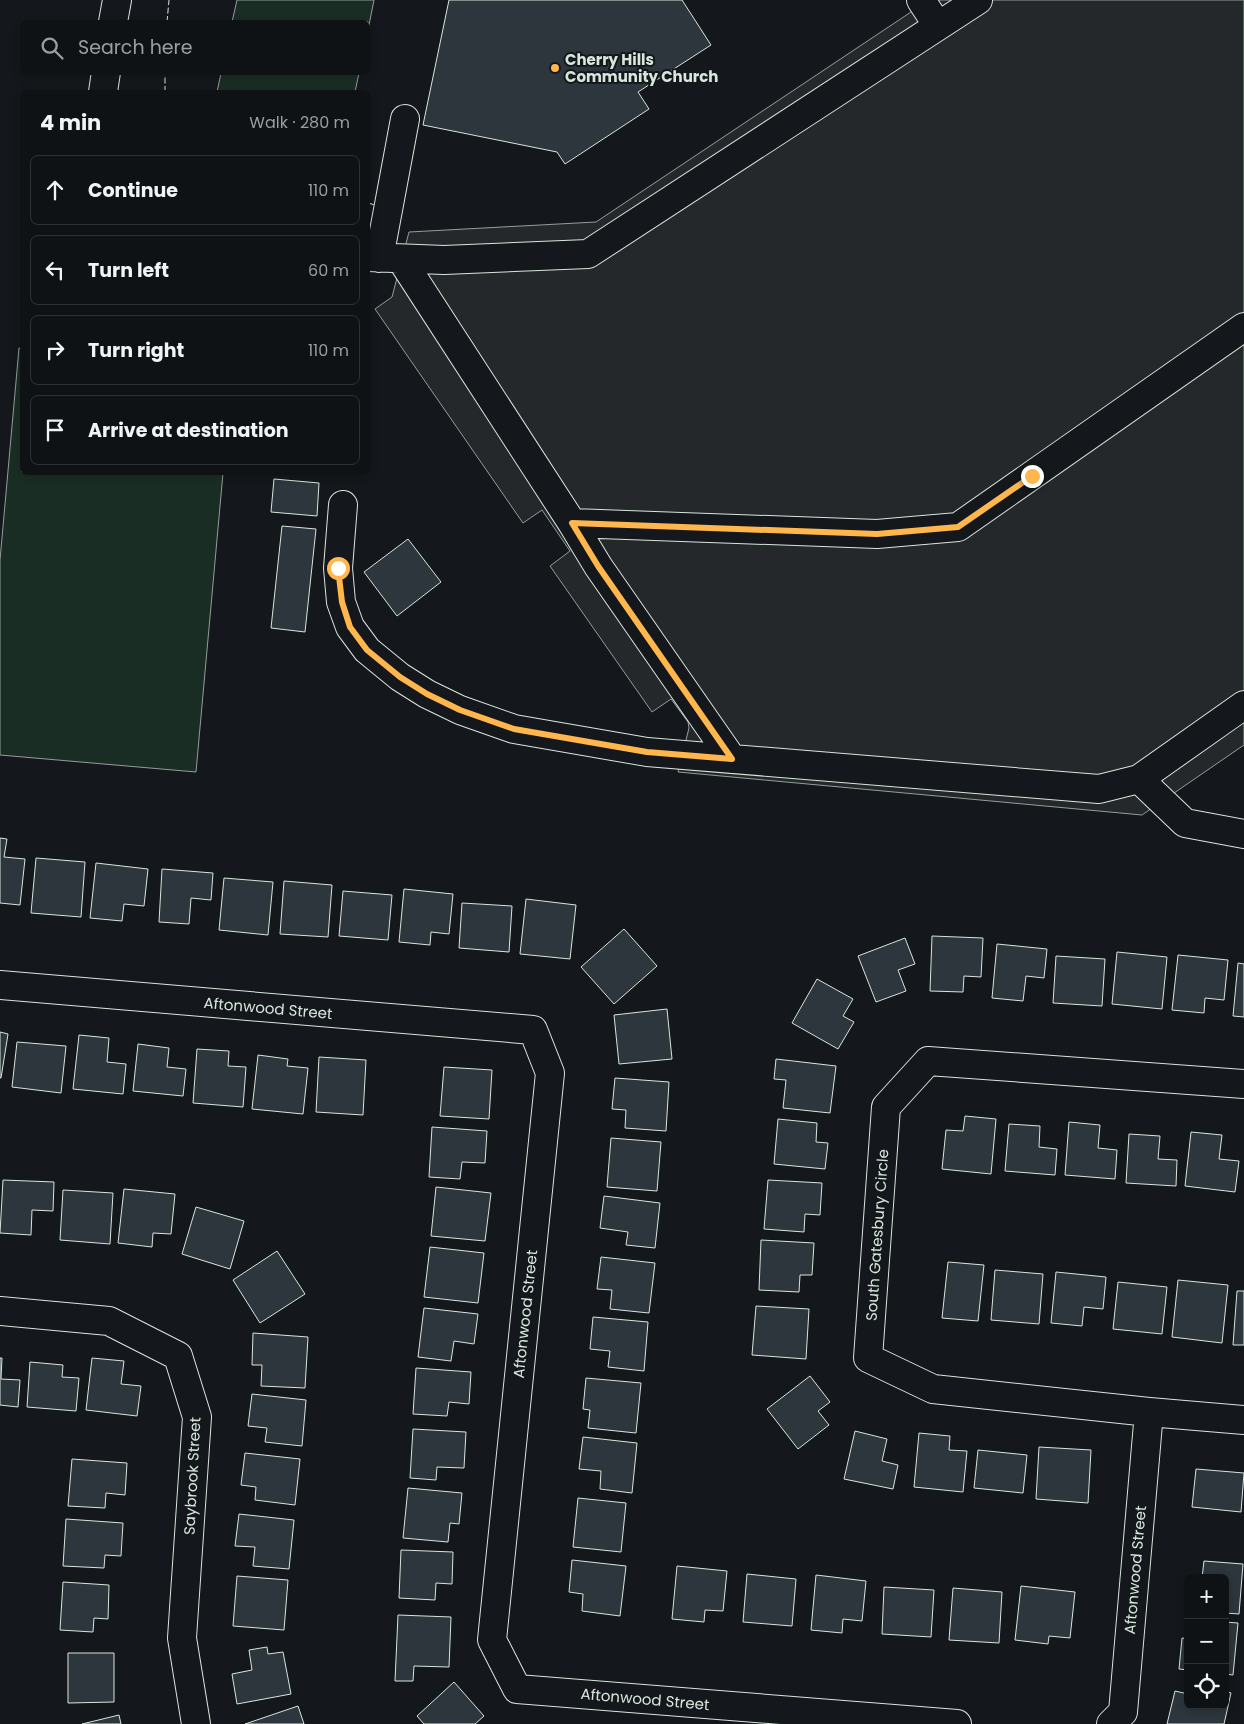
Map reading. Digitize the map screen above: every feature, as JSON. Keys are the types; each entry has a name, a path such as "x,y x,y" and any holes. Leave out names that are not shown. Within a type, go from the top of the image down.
{"street":[{"path":"113,20 116,0"},
{"path":"921,0 938,26"},
{"path":"382,258 444,260 588,254 978,0"},
{"path":"103,90 106,75"},
{"path":"405,119 382,258 572,523 598,566 732,759"},
{"path":"572,523 877,534 958,527 1244,327"},
{"path":"343,505 338,568 342,602 350,627 367,650 400,677 427,694 460,710 514,729 647,752 1099,789 1140,779 1244,705"},
{"path":"1140,779 1185,822 1244,834"},
{"name":"Aftonwood Street","path":"0,985 533,1030 550,1073 492,1640 517,1689 957,1724"},
{"name":"South Gatesbury Circle","path":"1244,1084 928,1060 886,1107 868,1358 933,1389 1244,1420"},
{"name":"Saybrook Street","path":"0,1311 109,1321 178,1356 198,1417 182,1638 196,1724"},
{"name":"Aftonwood Street","path":"1111,1724 1123,1712 1149,1412"}],"green space":[{"path":"237,0 374,0 370,20 232,20"},
{"path":"220,75 359,75 355,90 217,90"},
{"path":"19,348 20,475 223,475 196,772 0,755 0,560"}],"shaded area":[{"path":"929,0 1244,0 1244,745 1142,815 678,772 689,728 688,722 671,699 652,712 550,566 570,551 542,510 523,523 375,309 392,297 409,232 596,222"}],"building":[{"name":"Cherry Hills Community Church","path":"449,0 682,0 711,45 638,92 649,109 565,164 557,152 423,125"},
{"path":"274,479 319,483 317,516 271,512"},
{"path":"282,526 316,529 305,632 271,628"},
{"path":"408,539 441,582 397,616 364,572"},
{"path":"0,838 7,839 4,857 25,859 20,905 0,903"},
{"path":"36,858 85,862 81,917 31,913"},
{"path":"96,863 148,869 144,906 124,904 122,921 90,918"},
{"path":"162,869 213,873 211,900 191,898 189,924 159,922"},
{"path":"224,878 273,882 268,935 219,930"},
{"path":"284,881 332,885 328,937 280,934"},
{"path":"404,889 453,894 449,934 431,932 430,945 399,942"},
{"path":"343,891 392,895 388,940 339,936"},
{"path":"526,899 576,905 570,959 520,954"},
{"path":"462,903 512,906 509,952 459,948"},
{"path":"624,929 657,966 614,1004 581,967"},
{"path":"932,936 983,938 981,977 964,976 963,992 930,991"},
{"path":"905,938 915,964 898,970 906,991 876,1002 858,956"},
{"path":"997,944 1047,949 1044,978 1026,976 1023,1001 992,998"},
{"path":"1117,952 1167,957 1162,1009 1112,1004"},
{"path":"1178,955 1228,960 1224,1000 1205,998 1204,1013 1172,1010"},
{"path":"1056,956 1105,959 1102,1006 1053,1003"},
{"path":"1238,963 1244,964 1244,1017 1233,1016"},
{"path":"817,979 853,999 843,1016 854,1022 838,1049 792,1023"},
{"path":"667,1009 672,1059 619,1064 614,1015"},
{"path":"0,1032 8,1034 1,1078 0,1078"},
{"path":"79,1035 109,1038 107,1062 126,1064 123,1094 73,1089"},
{"path":"17,1042 66,1046 61,1093 12,1087"},
{"path":"138,1044 169,1048 167,1067 186,1069 183,1096 133,1091"},
{"path":"197,1049 229,1051 228,1066 246,1067 243,1107 193,1103"},
{"path":"258,1055 288,1059 287,1066 308,1068 303,1114 252,1109"},
{"path":"319,1057 366,1060 363,1115 316,1112"},
{"path":"776,1059 836,1066 830,1113 783,1108 786,1080 774,1079"},
{"path":"444,1067 492,1070 489,1119 440,1116"},
{"path":"615,1078 669,1082 666,1131 625,1128 626,1110 612,1109"},
{"path":"965,1116 996,1119 991,1174 942,1169 946,1130 963,1131"},
{"path":"778,1119 817,1123 816,1142 828,1143 825,1169 774,1164"},
{"path":"1069,1122 1100,1125 1098,1148 1117,1150 1115,1179 1065,1175"},
{"path":"1009,1124 1040,1126 1039,1147 1057,1149 1055,1175 1005,1171"},
{"path":"432,1127 487,1131 485,1163 462,1162 460,1179 429,1177"},
{"path":"1191,1132 1222,1135 1219,1159 1239,1161 1235,1192 1185,1186"},
{"path":"1129,1134 1160,1136 1158,1159 1177,1160 1176,1186 1126,1183"},
{"path":"611,1138 661,1142 657,1191 607,1187"},
{"path":"3,1180 54,1182 53,1211 32,1210 31,1235 0,1233"},
{"path":"768,1180 822,1183 820,1215 805,1214 804,1232 764,1229"},
{"path":"436,1187 491,1193 485,1241 431,1236"},
{"path":"124,1189 175,1194 171,1234 153,1233 152,1247 118,1243"},
{"path":"63,1190 113,1193 110,1244 60,1240"},
{"path":"604,1196 660,1203 655,1248 626,1245 628,1232 600,1228"},
{"path":"196,1207 244,1221 230,1269 182,1254"},
{"path":"761,1240 814,1243 812,1275 800,1275 799,1292 759,1290"},
{"path":"430,1247 484,1253 478,1303 424,1297"},
{"path":"277,1251 305,1294 260,1323 233,1280"},
{"path":"601,1257 655,1263 649,1313 610,1309 612,1290 597,1289"},
{"path":"948,1262 984,1265 978,1321 942,1318"},
{"path":"995,1270 1043,1274 1039,1324 991,1320"},
{"path":"1056,1272 1106,1277 1103,1309 1084,1307 1082,1326 1051,1323"},
{"path":"1178,1280 1228,1285 1222,1343 1172,1337"},
{"path":"1118,1282 1167,1287 1162,1334 1113,1329"},
{"path":"1237,1291 1244,1291 1244,1345 1233,1345"},
{"path":"756,1306 809,1309 806,1359 752,1355"},
{"path":"424,1308 478,1314 474,1344 454,1341 451,1361 418,1357"},
{"path":"593,1317 648,1322 644,1371 608,1367 610,1351 590,1349"},
{"path":"253,1333 308,1337 305,1388 261,1386 262,1365 252,1365"},
{"path":"0,1358 2,1358 1,1379 20,1380 18,1407 0,1405"},
{"path":"92,1358 124,1361 121,1384 141,1386 137,1416 86,1410"},
{"path":"30,1362 63,1365 62,1377 79,1378 76,1411 27,1407"},
{"path":"416,1368 471,1372 469,1404 449,1402 447,1416 413,1414"},
{"path":"810,1376 830,1402 818,1411 829,1425 798,1449 767,1409"},
{"path":"586,1378 641,1383 636,1433 588,1428 590,1410 583,1409"},
{"path":"252,1394 306,1400 302,1446 265,1442 267,1428 248,1426"},
{"path":"413,1429 466,1432 464,1468 437,1467 436,1480 410,1478"},
{"path":"855,1431 887,1439 882,1461 898,1465 893,1489 844,1479"},
{"path":"919,1433 950,1436 949,1450 967,1451 963,1492 914,1487"},
{"path":"583,1437 637,1443 632,1493 600,1489 601,1471 579,1469"},
{"path":"1039,1447 1091,1450 1088,1503 1036,1499"},
{"path":"978,1450 1027,1455 1023,1493 974,1488"},
{"path":"245,1453 300,1459 295,1505 255,1500 256,1487 241,1485"},
{"path":"72,1459 127,1463 125,1495 106,1493 105,1508 68,1506"},
{"path":"1196,1469 1244,1473 1241,1512 1192,1507"},
{"path":"408,1488 462,1493 459,1524 450,1523 448,1542 403,1538"},
{"path":"578,1498 626,1503 621,1552 573,1547"},
{"path":"239,1514 294,1520 289,1569 253,1566 255,1547 235,1546"},
{"path":"66,1519 123,1523 121,1556 105,1555 104,1568 63,1566"},
{"path":"401,1550 453,1552 452,1584 436,1583 435,1600 399,1598"},
{"path":"572,1560 626,1566 620,1616 582,1611 583,1594 569,1592"},
{"path":"1204,1561 1243,1564 1239,1614 1229,1613 1229,1574 1202,1574"},
{"path":"677,1566 727,1571 723,1611 705,1610 704,1622 672,1619"},
{"path":"747,1574 796,1579 792,1626 743,1622"},
{"path":"816,1575 866,1581 862,1621 843,1619 842,1633 811,1630"},
{"path":"237,1576 288,1580 284,1630 233,1626"},
{"path":"63,1582 109,1585 108,1619 94,1618 93,1632 60,1630"},
{"path":"1021,1586 1075,1592 1070,1638 1049,1636 1048,1644 1015,1640"},
{"path":"884,1587 934,1590 931,1637 882,1634"},
{"path":"953,1588 1002,1592 999,1643 949,1640"},
{"path":"398,1615 451,1617 449,1667 414,1666 413,1681 395,1681"},
{"path":"1229,1622 1238,1623 1233,1675 1229,1674"},
{"path":"1182,1638 1184,1638 1184,1670 1179,1669"},
{"path":"267,1647 268,1654 283,1652 291,1694 237,1704 232,1674 252,1670 249,1650"},
{"path":"68,1653 114,1653 114,1702 68,1703"},
{"path":"454,1682 484,1716 475,1724 424,1724 417,1716"},
{"path":"1175,1691 1184,1693 1184,1709 1227,1709 1224,1724 1167,1724"},
{"path":"298,1706 304,1724 245,1724"},
{"path":"119,1715 121,1724 82,1724"}],"fence":[{"path":"167,20 169,0"},
{"path":"165,75 165,90"},
{"path":"370,204 375,205"}],"place":[{"name":"Cherry Hills Community Church","path":"555,68"}],"route":[{"path":"338,568 342,602 350,627 367,650 400,677 427,694 460,710 514,729 647,752 732,759 598,566 572,523 877,534 958,527 1032,476"}]}
